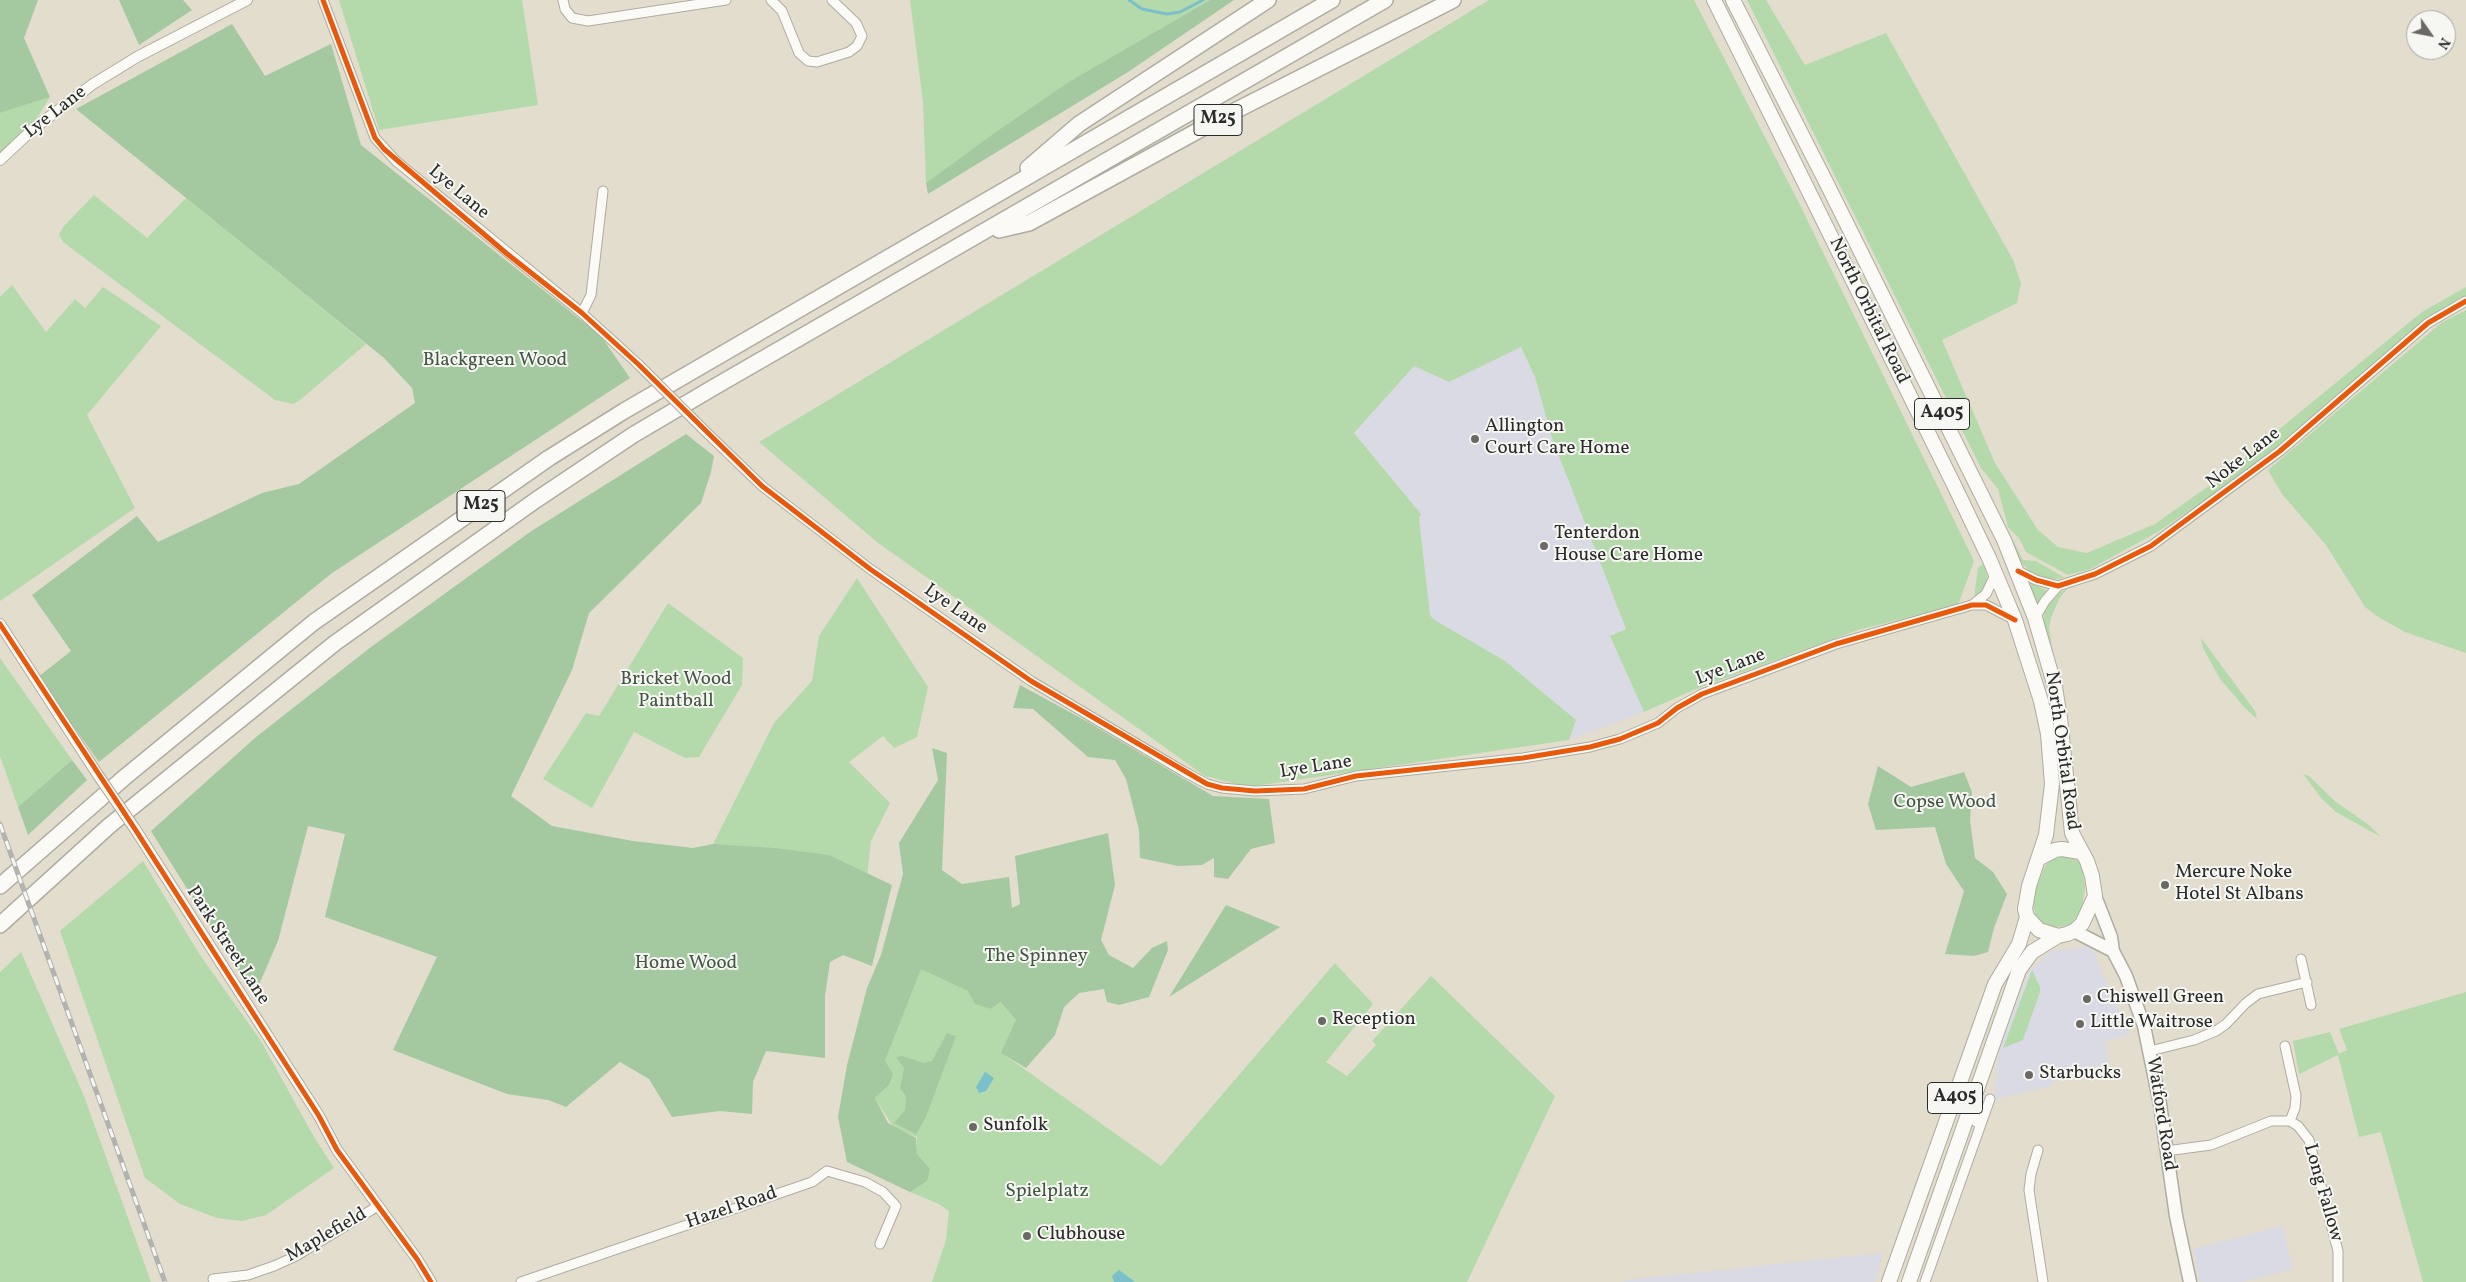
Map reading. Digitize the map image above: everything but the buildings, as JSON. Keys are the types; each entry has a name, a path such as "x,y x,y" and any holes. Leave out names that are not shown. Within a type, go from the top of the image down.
{"highway":[{"name":"M25","path":"1006,187 1080,124 1268,0"},
{"name":"M25","path":"0,886 125,777 314,622 549,458 624,411 1006,187 1080,147 1332,0"},
{"name":"M25","path":"0,925 109,826 335,643 536,500 634,435 716,386 1385,0"},
{"name":"M25","path":"982,234 1029,224 1223,117 1453,0"},
{"name":"North Orbital Road","path":"1714,0 1996,573 2015,620 2040,701 2051,759 2051,804 2040,858"},
{"name":"North Orbital Road","path":"1733,0 1826,182 2018,571 2035,618 2054,687 2066,760 2072,833 2080,852"},
{"path":"2062,849 2080,852 2092,876 2095,896 2087,917 2074,932 2058,936 2039,930 2027,917 2025,900 2040,858 2062,849"},
{"name":"A405","path":"1890,1282 1996,984 2019,944 2027,917"},
{"name":"A405","path":"1909,1282 2019,970 2032,952 2058,936"}],"main road":[{"name":"Watford Road","path":"2095,896 2111,937 2113,951 2129,985 2144,1026 2150,1051 2176,1216 2190,1282"},
{"path":"2074,932 2113,951"}],"street":[{"name":"Lye Lane","path":"0,160 33,128 93,84 137,57 247,0"},
{"name":"Lye Lane","path":"323,0 375,138 396,161 582,313 638,364 762,486 870,569 1031,681 1207,784 1222,788 1254,790 1304,789 1356,776 1523,758 1590,747 1620,739 1658,722 1677,708 1702,694 1836,644 1972,605 1986,605 2015,620"},
{"path":"562,0 565,9 572,18 588,21 726,0"},
{"path":"771,0 782,11 799,53 808,61 817,62 849,52 857,46 862,36 856,24 832,0"},
{"path":"582,313 591,295 604,190"},
{"name":"Noke Lane","path":"2058,586 2095,574 2152,546 2280,451 2428,323 2466,301"},
{"path":"2018,571 2036,580 2058,586 2045,601 2035,618"},
{"name":"Lye Lane","path":"1972,605 1986,594 1996,573"},
{"name":"Park Street Lane","path":"0,624 135,829 318,1116 337,1150 417,1259 431,1282"},
{"path":"2301,959 2312,1005"},
{"path":"2150,1051 2194,1040 2216,1030 2226,1024 2246,1003 2258,994 2307,982"},
{"path":"2285,1046 2296,1096 2295,1108 2290,1121"},
{"path":"1925,1282 1990,1099"},
{"path":"1972,1100 1976,1122 1981,1124"},
{"name":"Long Fallow","path":"2166,1151 2220,1142 2253,1126 2271,1121 2290,1121 2302,1130 2311,1147 2338,1251 2338,1282"},
{"path":"2038,1150 2030,1174 2029,1190 2043,1282"},
{"name":"Hazel Road","path":"521,1282 812,1182 827,1171 865,1182 883,1192 896,1206 880,1244"},
{"name":"Maplefield","path":"213,1279 248,1278 296,1256 378,1206"}],"shaded area":[{"path":"1521,346 1535,377 1547,419 1626,629 1610,636 1644,712 1569,740 1576,720 1505,661 1433,619 1430,615 1419,517 1421,514 1354,433 1414,366 1449,382"},
{"path":"2091,946 2130,1035 2106,1041 2108,1064 2057,1072 2052,1086 1995,1099 1997,1064 2002,1041 2029,972 2051,951"},
{"path":"2282,1226 2293,1269 2243,1282 2200,1282 2193,1249"},
{"path":"1883,1253 1875,1282 1624,1282 1624,1280"}],"green space":[{"path":"0,0 38,0 24,38 50,97 0,113"},
{"path":"119,0 183,0 192,10 139,45"},
{"path":"339,0 522,0 538,105 379,130"},
{"path":"910,0 1210,0 1070,81 926,183 923,102"},
{"path":"1210,0 1234,0 1128,72 928,194 926,183 1070,81"},
{"path":"1489,0 1694,0 1799,203 1974,561 1958,605 1858,630 1696,689 1644,712 1610,636 1626,629 1552,438 1535,377 1521,347 1449,382 1414,366 1354,433 1421,514 1419,518 1430,615 1433,619 1505,661 1576,720 1569,740 1248,787 1205,776 877,542 759,442"},
{"path":"1747,0 1766,0 1805,65 1886,33 2013,260 2021,283 2017,303 1942,340 1995,463 2038,530 2058,547 2087,553 2155,524 2220,478 2422,312 2466,287 2466,298 2257,465 2156,533 2090,569 2068,575 2026,552 2019,538 2008,527 1998,489 1981,468"},
{"name":"Blackgreen Wood","path":"232,24 265,76 331,44 361,145 601,336 630,378 332,573 99,762 38,677 71,651 32,595 137,516 158,542 262,493 299,484 415,403 412,388 384,358 76,109"},
{"path":"50,97 37,118 0,153 0,113"},
{"path":"94,195 147,238 186,198 366,344 300,400 293,404 275,400 63,242 59,234 64,226"},
{"path":"12,285 46,332 75,299 85,308 103,287 161,326 87,415 135,508 0,601 0,297"},
{"path":"2466,310 2466,653 2405,632 2378,617 2365,607 2326,545 2282,494 2268,470 2441,323"},
{"name":"Home Wood","path":"686,434 714,456 701,503 589,613 572,670 511,796 552,826 633,841 693,848 713,844 775,848 829,855 892,885 872,966 843,955 830,962 825,996 825,1058 766,1051 753,1082 752,1114 720,1111 672,1117 649,1079 620,1062 566,1107 548,1100 507,1094 393,1050 437,957 325,917 345,834 308,826 278,941 254,996 151,831 256,737 371,647 530,532"},
{"path":"2013,540 2023,560 2036,561 2065,578 2047,580 2031,573 2019,560 2010,541"},
{"path":"1985,563 1988,581 1982,592 1974,599 1978,568"},
{"path":"857,578 928,687 917,737 894,748 883,736 849,762 890,803 871,841 866,887 713,844 774,723 812,681 819,636"},
{"path":"2029,584 2048,591 2038,605"},
{"path":"2068,588 2059,599 2049,627 2054,662 2044,626 2044,609 2055,595"},
{"name":"Bricket Wood Paintball","path":"668,603 743,658 742,685 699,757 685,758 634,732 592,808 543,779 586,713 599,716"},
{"path":"2201,638 2255,711 2257,719 2220,679 2203,648"},
{"path":"0,658 72,760 18,807 0,756"},
{"path":"1020,685 1088,722 1213,796 1269,799 1275,843 1251,849 1228,879 1214,877 1214,858 1202,865 1178,866 1140,858 1139,830 1126,779 1115,760 1088,757 1033,709 1013,708"},
{"name":"The Spinney","path":"932,748 947,753 942,870 962,884 1009,877 1012,908 1020,904 1015,856 1108,833 1115,885 1101,940 1109,955 1133,968 1152,948 1167,941 1168,950 1149,997 1119,1005 1107,1002 1104,989 1079,993 1064,1007 1055,1035 1026,1068 1001,1053 1016,1020 1001,1002 991,1009 975,1004 968,991 921,969 885,1061 893,1074 889,1085 875,1098 888,1123 916,1138 917,1154 930,1169 927,1181 910,1192 847,1162 838,1117 847,1065 867,988 881,955 903,874 899,843 938,780"},
{"path":"72,760 87,780 28,835 18,807"},
{"name":"Copse Wood","path":"1878,766 1911,787 1964,772 1972,792 1970,820 1975,858 1993,872 2007,894 1994,928 1988,952 1974,956 1945,954 1964,891 1946,864 1935,827 1876,830 1868,804"},
{"path":"2303,774 2309,776 2336,802 2369,825 2381,837 2336,812 2322,799"},
{"path":"2067,855 2079,861 2082,868 2085,886 2082,910 2070,925 2050,928 2036,918 2032,898 2045,866 2051,860"},
{"path":"143,861 200,955 261,1041 314,1137 334,1168 266,1215 242,1221 217,1218 180,1204 145,1178 60,931"},
{"path":"1226,905 1280,927 1169,997"},
{"path":"21,952 84,1096 151,1282 0,1282 0,972"},
{"name":"Spielplatz","path":"920,962 970,990 991,1009 1003,1001 1019,1018 1003,1054 1161,1166 1335,963 1373,1004 1326,1062 1347,1076 1376,1045 1372,1041 1431,976 1555,1096 1467,1282 932,1282 946,1240 949,1211 939,1204 910,1192 925,1174 917,1154 917,1137 894,1128 875,1098 889,1085 885,1061 915,983"},
{"path":"2032,970 2040,987 2040,992 2023,1040 2003,1048"},
{"path":"2466,992 2466,1282 2423,1282 2381,1132 2359,1137 2338,1055 2299,1074 2293,1041 2330,1032 2339,1054 2347,1050 2339,1029"},
{"path":"947,1033 956,1036 926,1117 916,1134 894,1123 905,1110 906,1096 900,1088 904,1068 896,1057 903,1056 923,1063 932,1061"}],"water":[{"path":"985,1072 994,1078 986,1091 979,1093 976,1087"},
{"path":"1119,1270 1135,1282 1114,1282 1112,1276"}],"waterway":[{"path":"1129,0 1142,9 1167,14 1180,12 1203,0"}],"railway":[{"path":"0,824 165,1282"}],"cycle path":[{"path":"323,0 375,138 384,149 506,253 582,313 638,364 762,486 870,569 1031,681 1207,784 1222,788 1255,791 1304,789 1356,776 1523,758 1590,747 1620,739 1658,723 1677,708 1702,694 1836,644 1972,605 1986,605 2015,620"},
{"path":"2018,571 2036,580 2058,586 2095,574 2151,546 2280,451 2428,323 2466,301"},
{"path":"0,624 135,829 319,1116 337,1150 417,1259 431,1282"}],"place":[{"name":"Allington Court Care Home","path":"1475,439"},
{"name":"Tenterdon House Care Home","path":"1544,546"},
{"name":"Mercure Noke Hotel St Albans","path":"2165,885"},
{"name":"Chiswell Green","path":"2087,999"},
{"name":"Reception","path":"1322,1021"},
{"name":"Little Waitrose","path":"2080,1024"},
{"name":"Starbucks","path":"2029,1075"},
{"name":"Sunfolk","path":"973,1127"},
{"name":"Clubhouse","path":"1027,1236"}]}
